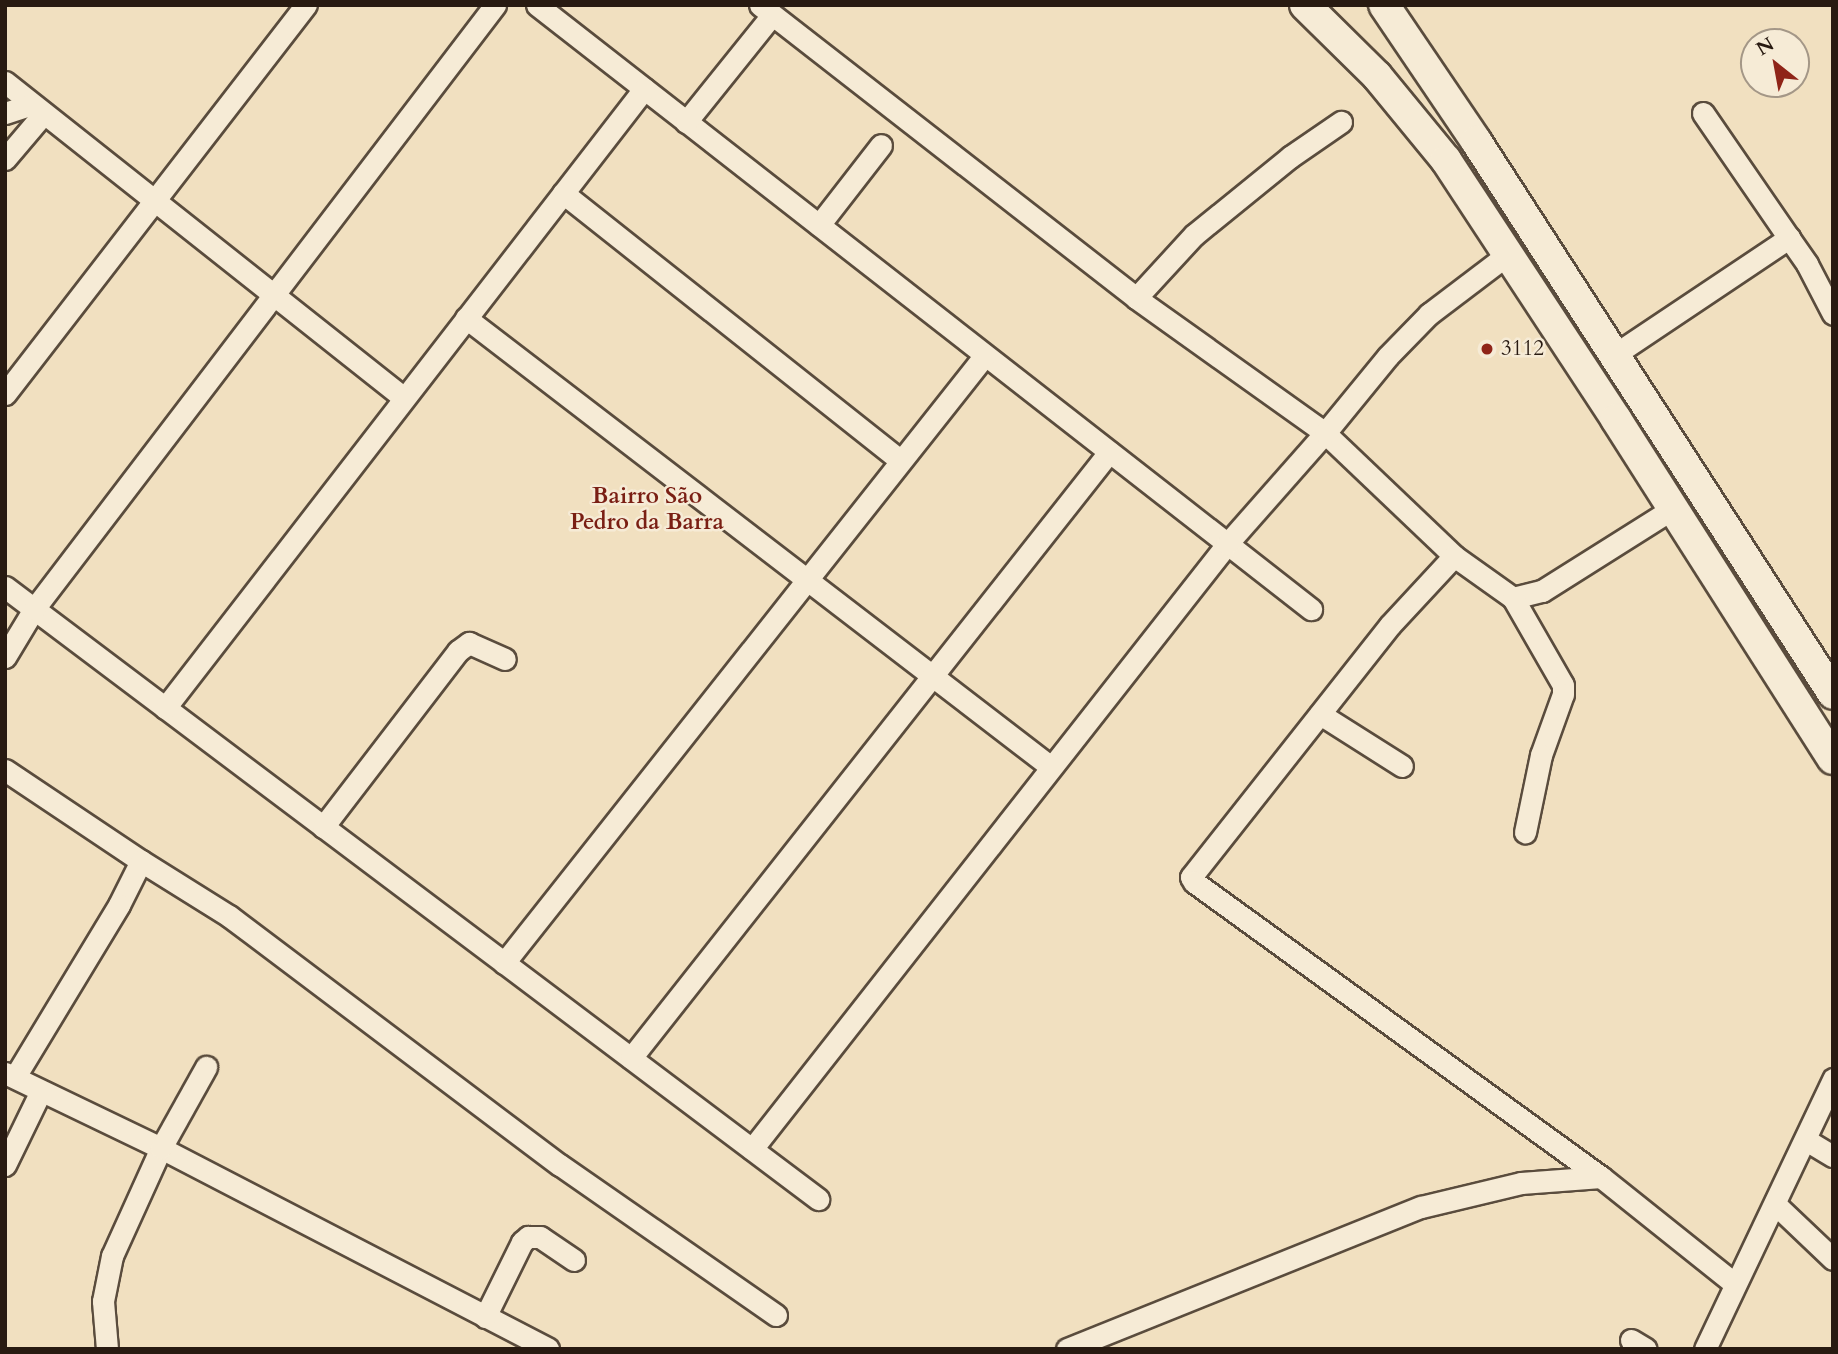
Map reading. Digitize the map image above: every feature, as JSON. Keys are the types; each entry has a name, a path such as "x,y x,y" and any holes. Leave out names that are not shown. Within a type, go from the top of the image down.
{"main road":[{"path":"1305,5 1346,43 1401,103 1446,160 1833,760"},
{"path":"1384,5 1832,691"}],"street":[{"path":"5,394 306,5"},
{"path":"5,657 34,609 495,5"},
{"path":"537,5 1311,609"},
{"path":"686,121 766,10 1136,298 1325,433 1454,556 1513,598 1563,685 1563,694 1541,755 1525,832"},
{"path":"5,82 153,202 404,398"},
{"path":"165,708 644,89"},
{"path":"5,113 38,108"},
{"path":"5,159 38,108"},
{"path":"1703,113 1807,264 1831,306"},
{"path":"1136,298 1194,235 1290,157 1341,122"},
{"path":"819,225 881,145"},
{"path":"563,193 901,461"},
{"path":"1614,355 1789,238"},
{"path":"752,1149 1227,544 1325,433 1388,356 1429,314 1508,254"},
{"path":"466,318 1051,767"},
{"path":"504,963 985,355"},
{"path":"631,1058 1109,452"},
{"path":"1513,598 1542,592 1672,509"},
{"path":"1454,556 1390,625 1193,871 1194,882 1601,1177 1735,1284"},
{"path":"5,587 818,1199"},
{"path":"323,827 458,651 469,643 505,659"},
{"path":"1320,714 1402,766"},
{"path":"5,770 141,862 229,916 560,1165 776,1315"},
{"path":"141,862 119,905 10,1075 161,1148 548,1349"},
{"path":"107,1349 103,1301 112,1256 161,1148 206,1067"},
{"path":"1705,1349 1833,1079"},
{"path":"5,1165 41,1091"},
{"path":"1806,1140 1833,1156"},
{"path":"1067,1349 1420,1207 1521,1183 1601,1177"},
{"path":"1775,1204 1833,1259"},
{"path":"485,1317 522,1242 528,1237 540,1237 574,1260"}],"place":[{"name":"3112","path":"1487,349"}],"district":[{"name":"Bairro São Pedro da Barra","path":"647,509"}]}
